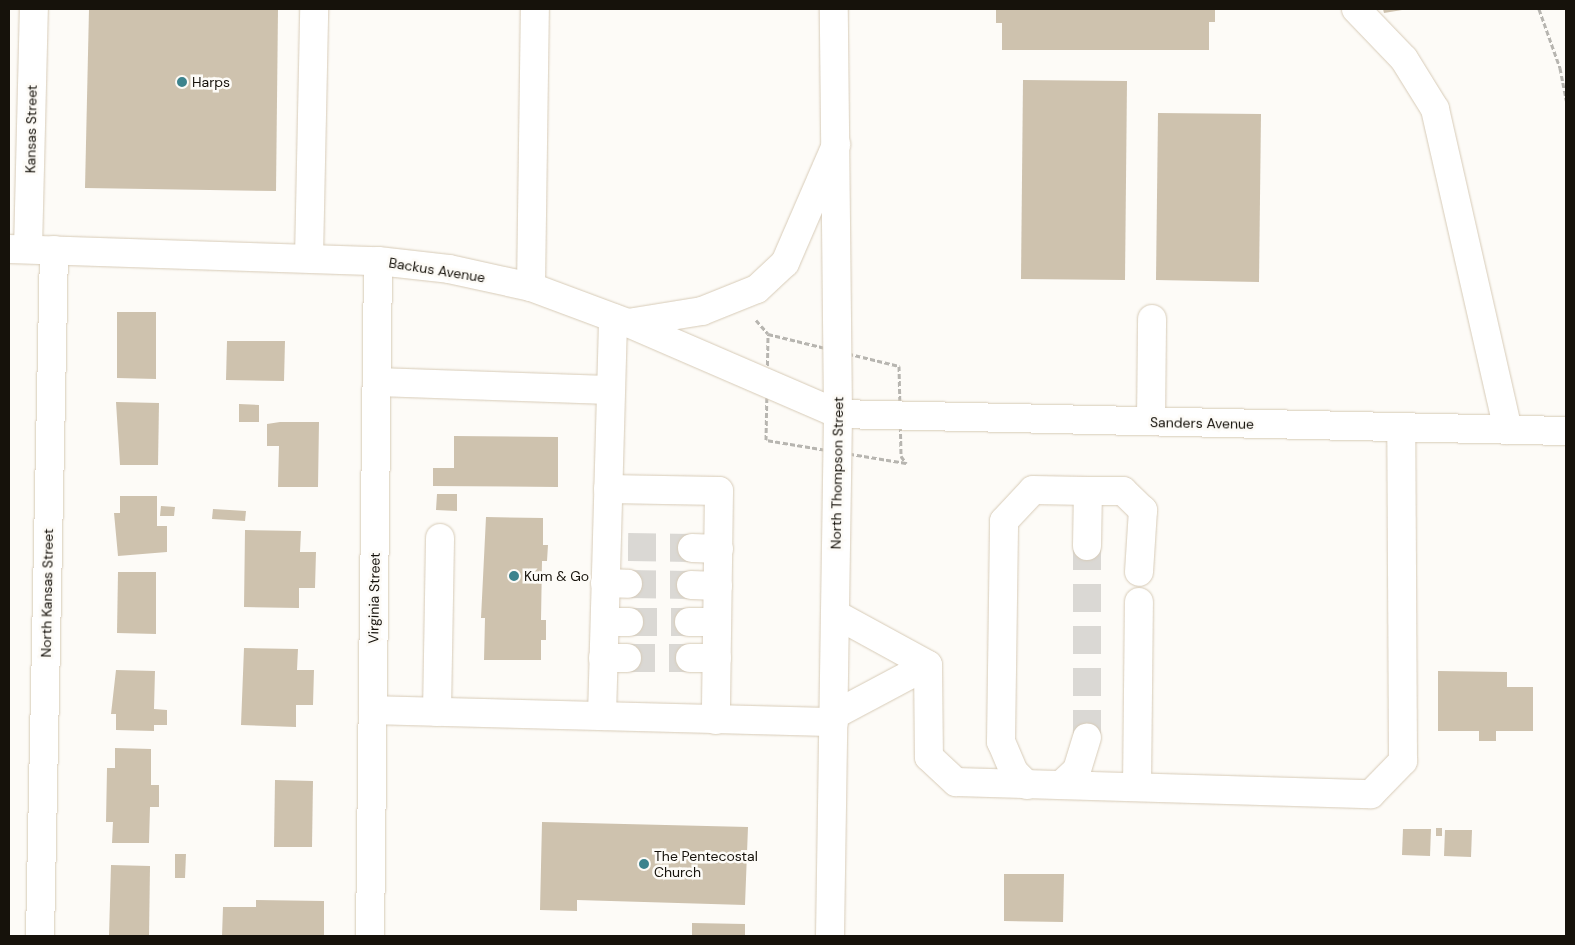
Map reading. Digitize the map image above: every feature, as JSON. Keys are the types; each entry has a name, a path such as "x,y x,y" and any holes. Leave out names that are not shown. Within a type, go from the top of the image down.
{"street":[{"name":"Kansas Street","path":"30,249 34,9"},
{"path":"309,258 314,9"},
{"path":"531,287 535,9"},
{"name":"North Thompson Street","path":"830,936 838,414 834,9"},
{"path":"1356,9 1404,59 1435,109 1508,430"},
{"path":"602,716 615,658 617,622 617,546 608,489 609,390 621,320 702,311 757,289 785,263 836,145"},
{"name":"Backus Avenue","path":"30,249 378,260 531,287 621,320 838,414"},
{"name":"North Kansas Street","path":"30,249 40,936"},
{"name":"Virginia Street","path":"370,936 378,260"},
{"path":"1151,422 1152,319"},
{"path":"377,382 609,390"},
{"name":"Sanders Avenue","path":"838,414 1566,431"},
{"path":"928,665 929,757 956,782 1371,794 1403,761 1401,428"},
{"path":"608,489 720,491 716,720"},
{"path":"1027,784 1014,772 1001,742 1004,521 1033,490 1123,491 1143,510 1139,572"},
{"path":"1087,546 1088,491"},
{"path":"437,712 440,538"},
{"path":"692,548 719,549"},
{"path":"691,585 718,586"},
{"path":"1137,787 1138,602"},
{"path":"835,614 928,665"},
{"path":"689,622 717,622"},
{"path":"690,658 717,658"},
{"path":"373,710 716,720 834,719 928,665"},
{"path":"1061,786 1078,770 1086,738"}],"path":[{"path":"1539,9 1560,68 1566,100"},
{"path":"753,317 768,334 789,340"},
{"path":"768,334 768,343"},
{"path":"886,361 899,366 901,381"},
{"path":"766,420 766,440 785,444"},
{"path":"895,460 906,463 901,456"}],"building":[{"name":"Harps","path":"89,9 278,9 276,191 85,188"},
{"path":"996,9 1215,9 1215,22 1209,22 1209,50 1002,50 1002,23 996,23"},
{"path":"1383,9 1402,9 1402,10 1384,13"},
{"path":"1023,80 1127,81 1125,280 1021,279"},
{"path":"1158,113 1261,114 1259,282 1156,280"},
{"path":"117,312 156,312 156,379 117,378"},
{"path":"227,341 285,341 284,381 226,380"},
{"path":"116,402 159,403 158,465 120,465"},
{"path":"239,404 259,405 259,422 239,422"},
{"path":"319,422 318,487 278,487 279,446 267,446 267,424"},
{"path":"454,436 558,437 558,487 433,486 433,468 454,468"},
{"path":"437,494 457,494 457,511 436,510"},
{"path":"120,496 157,496 157,526 167,526 167,552 118,556 114,513 120,513"},
{"path":"161,506 175,507 174,516 160,516"},
{"path":"213,509 246,511 245,521 212,519"},
{"name":"Kum & Go","path":"486,517 543,518 543,545 548,545 547,561 542,561 541,620 546,620 546,640 541,640 541,660 484,660 485,618 481,618"},
{"path":"245,530 301,531 300,552 316,552 315,588 299,588 299,608 244,607"},
{"path":"118,572 156,572 156,634 117,633"},
{"path":"244,648 298,649 297,670 314,670 313,705 296,705 296,727 241,725"},
{"path":"116,670 155,671 154,709 167,710 167,725 154,725 154,731 116,730 116,714 111,714"},
{"path":"1438,671 1507,672 1507,687 1533,687 1533,731 1496,731 1496,741 1479,741 1479,731 1438,731"},
{"path":"115,748 151,749 151,785 159,785 159,807 150,807 149,843 112,843 113,822 106,822 107,768 115,768"},
{"path":"275,780 313,781 312,847 274,847"},
{"name":"The Pentecostal Church","path":"542,822 748,827 745,905 577,900 577,911 540,910"},
{"path":"1436,828 1442,828 1442,836 1436,836"},
{"path":"1403,829 1431,829 1430,856 1402,855"},
{"path":"1445,830 1472,830 1471,857 1444,856"},
{"path":"175,854 186,854 185,878 175,878"},
{"path":"111,865 150,866 149,936 109,936"},
{"path":"1004,874 1064,874 1063,922 1004,921"},
{"path":"256,900 324,901 324,936 222,936 223,907 256,907"},
{"path":"692,923 745,924 745,936 692,936"}],"tunnel":[{"path":"1087,546 1087,738"},
{"path":"628,547 692,548"},
{"path":"628,584 691,585"},
{"path":"629,622 689,622"},
{"path":"627,658 690,658"}],"place":[{"name":"Harps","path":"182,82"},
{"name":"Kum & Go","path":"514,576"},
{"name":"The Pentecostal Church","path":"644,864"}]}
